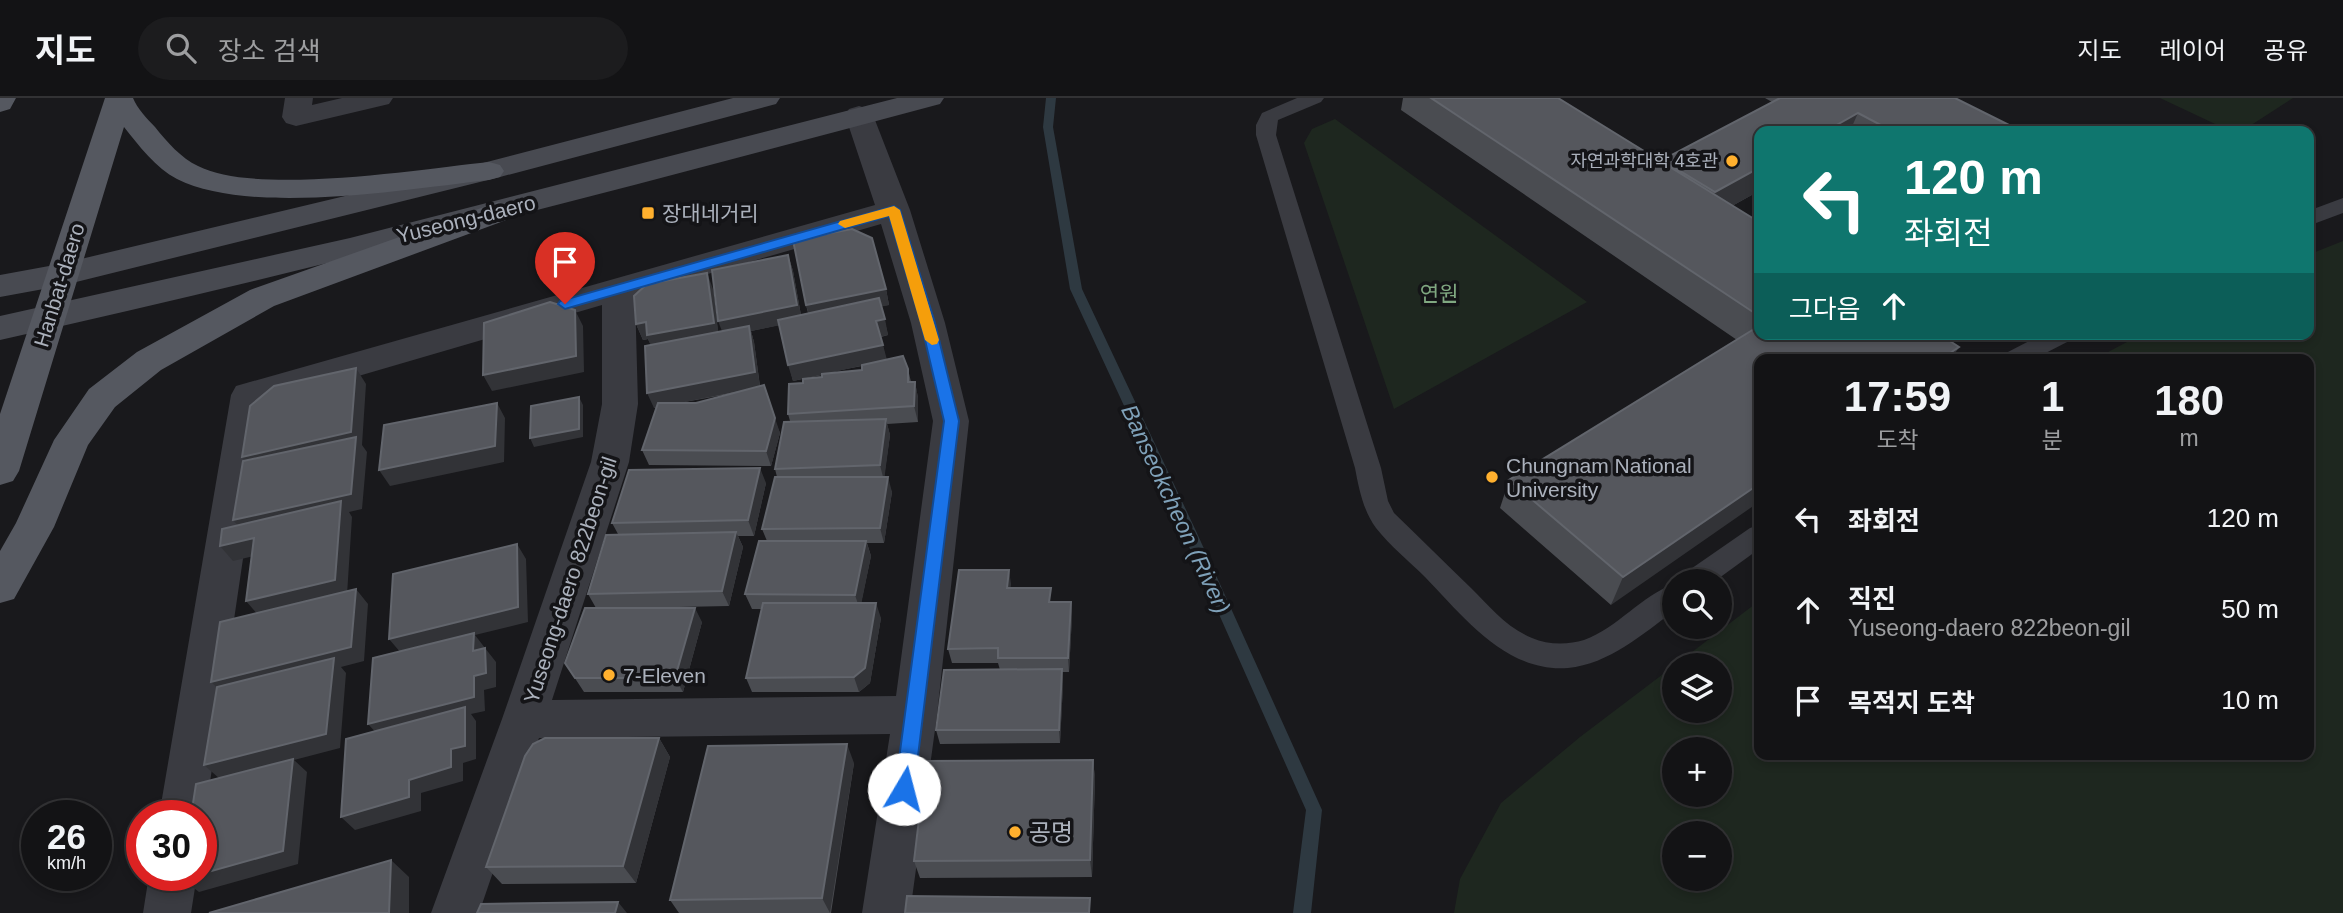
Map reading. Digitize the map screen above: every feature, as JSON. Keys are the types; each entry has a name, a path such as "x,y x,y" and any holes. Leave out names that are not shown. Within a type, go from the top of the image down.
{"main road":[{"name":"Yuseong-daero","path":"0,286 60,275 489,171 766,98"},
{"name":"Yuseong-daero","path":"0,328 191,289 498,212 930,98"},
{"path":"119,99 155,148 189,173 226,185 298,188 489,171"},
{"name":"Hanbat-daero","path":"0,471 60,275 119,99"},
{"path":"0,587 34,527 72,440 102,398 149,361 262,298 498,212"}],"street":[{"path":"297,108 379,98"},
{"path":"859,116 894,210 928,323 951,421 915,715 886,913"},
{"path":"185,800 250,396 894,210"},
{"name":"Yuseong-daero 822beon-gil","path":"455,913 524,719 610,462 620,404 618,289"},
{"path":"524,719 915,715"},
{"path":"167,913 170,891"}],"lane":[{"path":"1314,98 1269,117 1266,135 1368,468 1375,501 1385,520 1497,632 1512,644 1550,658 1588,651 1662,604"},
{"path":"2314,217 2343,205"},
{"path":"2024,354 2051,340"},
{"path":"1712,569 1754,539"}],"green space":[{"path":"2160,98 2293,98 2250,126 2219,126"},
{"name":"연원","path":"1335,119 1587,302 1394,409 1304,143 1312,129"},
{"path":"2343,241 2343,913 1454,913 1460,879 1501,803 1580,737 1662,675 1662,723 1732,723 1732,653 1691,653 1709,639 1732,639 1732,622 1754,605 1754,760 2314,760 2314,354 2104,354 2131,340 2314,340 2314,253"}],"building":[{"path":"1431,98 1558,98 1754,219 1754,313"},
{"path":"1780,98 1955,98 2011,126 1883,126 1858,113 1835,126 1754,126 1754,171 1715,192 1662,160"},
{"path":"852,229 872,238 886,289 806,305 793,240"},
{"path":"788,255 797,305 718,321 712,270"},
{"path":"707,273 714,323 647,335 646,322 636,324 634,296 647,284"},
{"path":"879,298 885,319 876,321 883,345 788,365 778,320"},
{"path":"550,302 575,310 576,356 483,375 484,323"},
{"path":"749,326 755,372 647,393 645,346"},
{"path":"1754,329 1754,340 1948,340 1959,347 1948,354 1754,354 1754,487 1623,577 1509,480"},
{"path":"903,356 908,369 908,382 915,382 914,406 788,414 789,384 803,383 803,379 822,377 822,374 862,370 862,365"},
{"path":"356,368 351,432 242,457 250,406 274,386"},
{"path":"764,385 775,418 766,451 642,450 658,403 696,403"},
{"path":"579,397 579,429 530,438 531,406"},
{"path":"497,403 495,446 379,470 384,425"},
{"path":"886,419 880,465 775,469 784,422"},
{"path":"356,437 351,494 233,520 243,461"},
{"path":"760,468 748,520 612,523 629,470"},
{"path":"775,477 888,477 880,528 762,529"},
{"path":"341,501 335,580 246,601 254,538 220,546 222,529"},
{"path":"736,532 722,591 588,594 606,535"},
{"path":"759,541 866,541 855,595 745,594"},
{"path":"517,544 518,607 389,639 393,574"},
{"path":"959,570 1009,570 1007,588 1051,588 1049,602 1071,602 1068,658 998,658 998,648 948,649"},
{"path":"356,589 351,647 211,682 220,622"},
{"path":"763,603 876,603 865,668 854,677 746,678"},
{"path":"585,608 695,608 675,678 575,678 565,663"},
{"path":"474,633 473,651 485,648 486,673 474,676 474,697 368,724 373,658"},
{"path":"334,658 326,734 204,765 217,687"},
{"path":"1062,669 1059,730 936,730 944,670"},
{"path":"465,707 465,746 451,749 451,767 409,780 409,797 341,817 346,739"},
{"path":"545,738 659,738 623,866 486,867 525,756 533,744"},
{"path":"847,744 822,898 670,900 708,746"},
{"path":"293,759 283,851 217,870 217,800 194,800 196,784"},
{"path":"1093,760 1090,860 914,861 926,761"},
{"path":"391,860 389,913 209,913"},
{"path":"907,896 1090,898 1089,913 905,913"},
{"path":"618,902 615,913 477,913 481,904"}],"waterway":[{"name":"Banseokcheon (River)","path":"1051,98 1048,127 1076,289 1189,531 1314,810 1302,913"}],"slow traffic":[{"path":"845,224 894,210 932,340"}],"place":[{"name":"자연과학대학 4호관","path":"1732,161"},
{"name":"장대네거리","path":"648,213"},
{"name":"Chungnam National University","path":"1492,477"},
{"name":"7-Eleven","path":"609,675"},
{"name":"공명","path":"1015,832"}],"route":[{"path":"565,304 894,210 928,323 951,421 937,552 904,789"}]}
